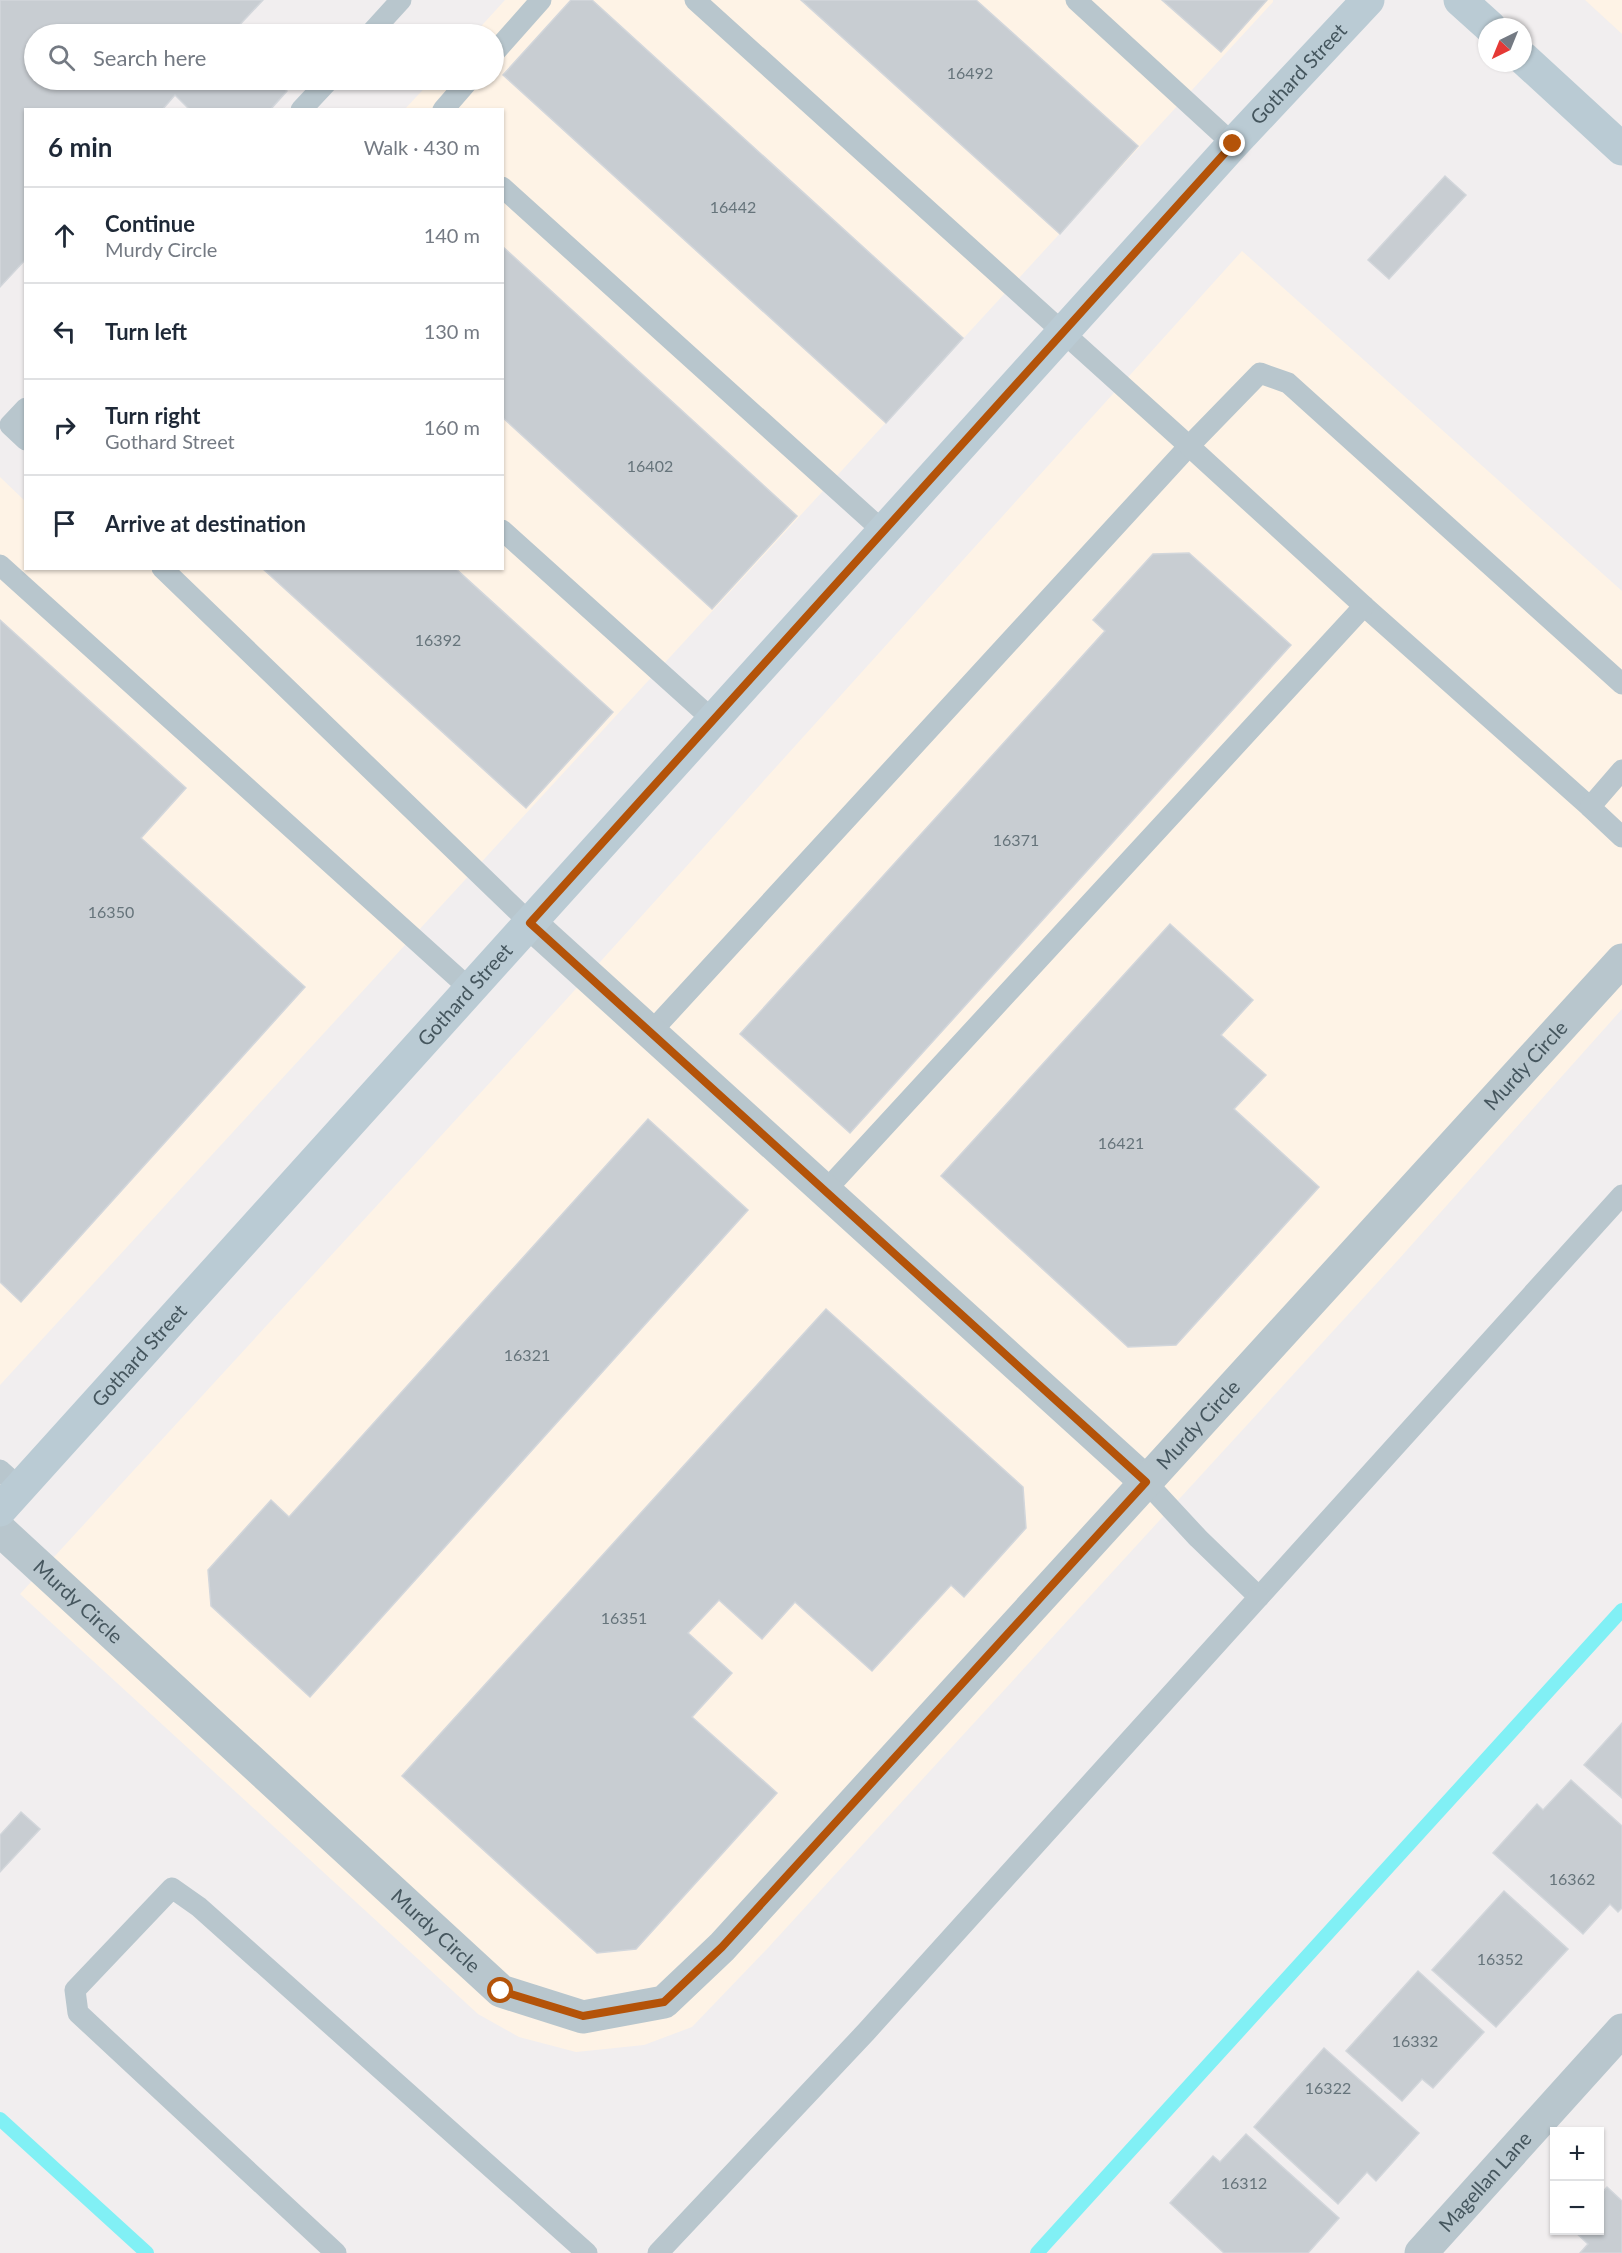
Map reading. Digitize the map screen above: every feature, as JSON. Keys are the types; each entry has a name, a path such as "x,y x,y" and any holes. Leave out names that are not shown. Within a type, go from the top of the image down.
{"street":[{"name":"Gothard Street","path":"7,1490 470,989 1233,144 1368,0"},
{"path":"1460,0 1480,18"},
{"path":"1532,66 1622,149"},
{"path":"530,923 1146,1482"},
{"name":"Murdy Circle","path":"0,1530 501,1991 583,2016 664,2002 722,1947 1622,960"},
{"name":"Magellan Lane","path":"1421,2253 1622,2030"}],"lane":[{"path":"379,24 401,0"},
{"path":"504,42 541,0"},
{"path":"695,0 1622,837"},
{"path":"1076,0 1233,144"},
{"path":"303,108 320,90"},
{"path":"445,108 461,90"},
{"path":"504,189 884,531"},
{"path":"651,1032 1189,446 1260,373 1288,383 1622,684"},
{"path":"24,410 10,425 24,438"},
{"path":"504,532 713,720"},
{"path":"0,565 470,989"},
{"path":"164,570 530,923"},
{"path":"826,1190 1364,606"},
{"path":"1590,807 1622,770"},
{"path":"658,2253 866,2032 1622,1195"},
{"path":"1146,1482 1198,1538 1259,1597"},
{"path":"336,2253 78,2013 75,1990 172,1888 199,1906 587,2253"}],"shaded area":[{"path":"505,0 1273,0 0,1385 0,477 24,500 24,570 504,570 504,108 406,108 423,90 504,90 504,24 483,24"},
{"path":"1585,0 1622,0 1622,34"},
{"path":"1242,251 1622,591 1622,1009 1399,1259 766,1950 692,2027 644,2045 576,2052 519,2037 478,2014 20,1594 563,1003"}],"building":[{"path":"0,0 263,0 240,24 24,24 24,90 287,91 272,108 188,108 175,95 164,108 24,108 24,261 0,287"},
{"path":"571,0 592,0 963,338 886,423 504,74"},
{"path":"801,0 976,0 1138,146 1060,234"},
{"path":"1162,0 1267,0 1221,52"},
{"path":"1445,176 1466,195 1389,279 1368,260"},
{"path":"504,248 797,516 712,609 504,419"},
{"path":"1189,553 1291,645 850,1133 740,1034 1105,631 1093,620 1153,554"},
{"path":"264,570 457,570 613,712 526,808"},
{"path":"0,620 186,788 141,838 305,987 21,1302 0,1282"},
{"path":"1170,924 1253,1000 1221,1035 1266,1075 1234,1109 1319,1187 1176,1345 1128,1347 941,1176"},
{"path":"648,1119 748,1210 310,1697 211,1606 208,1570 271,1500 289,1517"},
{"path":"826,1309 1023,1487 1026,1528 964,1597 951,1585 872,1671 795,1602 762,1639 719,1600 688,1633 732,1673 692,1717 777,1793 636,1949 597,1953 402,1776"},
{"path":"1622,1723 1622,1798 1584,1765"},
{"path":"1571,1780 1622,1826 1622,1908 1618,1912 1610,1904 1583,1934 1493,1853 1537,1804 1543,1810"},
{"path":"21,1812 40,1829 0,1872 0,1835"},
{"path":"1504,1891 1568,1949 1496,2027 1432,1970"},
{"path":"1418,1971 1484,2032 1433,2088 1422,2079 1402,2101 1346,2051"},
{"path":"1324,2048 1419,2133 1376,2181 1367,2172 1338,2204 1254,2127"},
{"path":"1246,2134 1339,2218 1308,2253 1224,2253 1170,2203 1213,2156 1220,2162"},
{"path":"1607,2187 1622,2201 1622,2253 1580,2253 1588,2244 1578,2235 1604,2235 1604,2190"}],"waterway":[{"path":"1037,2253 1622,1610"},
{"path":"0,2119 147,2253"}],"route":[{"path":"501,1991 583,2016 664,2002 722,1947 1146,1482 530,923 1233,144"}]}
